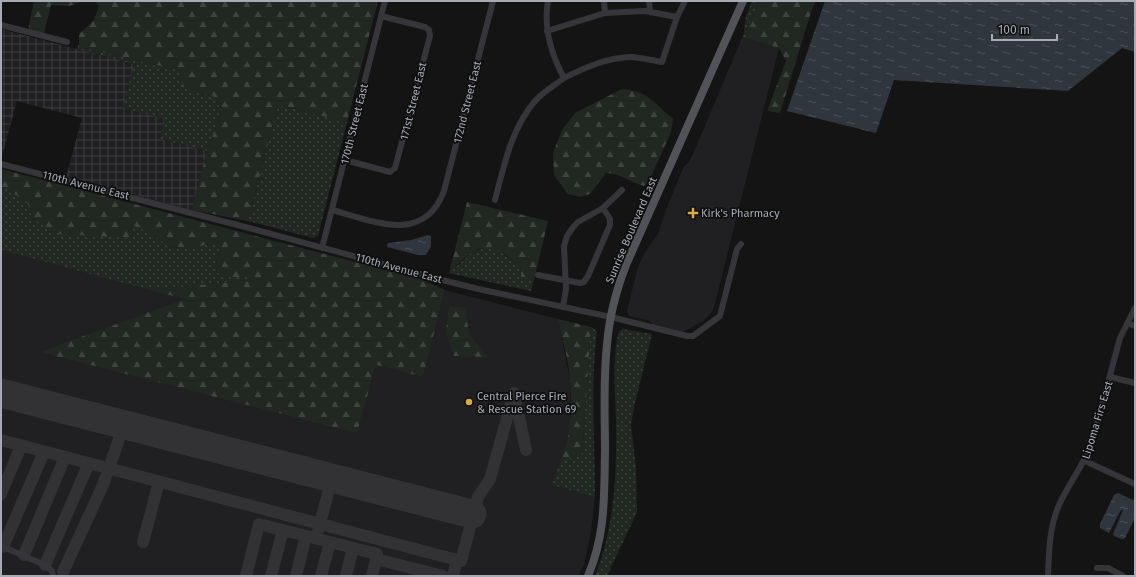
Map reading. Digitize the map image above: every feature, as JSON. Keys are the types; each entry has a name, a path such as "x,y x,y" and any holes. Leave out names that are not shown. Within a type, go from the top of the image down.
{"main road":[{"name":"Sunrise Boulevard East","path":"588,576 600,538 604,509 605,376 607,344 616,294 626,265 743,1"}],"street":[{"name":"170th Street East","path":"322,248 385,1"},
{"name":"172nd Street East","path":"332,210 383,224 397,226 408,224 426,216 439,203 446,184 493,1"},
{"path":"548,1 546,19 548,41 564,78"},
{"path":"604,1 605,13"},
{"path":"649,1 650,12"},
{"path":"494,200 513,138 527,112 536,100 564,78 580,70 624,57 662,62 677,17 685,1"},
{"path":"547,31 605,13 650,12 677,17"},
{"name":"171st Street East","path":"345,160 388,171 393,171 396,168 430,36 429,30 425,27 381,16"},
{"path":"1,25 67,42"},
{"name":"110th Avenue East","path":"1,164 476,289 611,317 687,336 693,336 720,316 738,249 741,244"},
{"path":"563,307 566,281 564,246 567,236 578,222 603,208 622,190"},
{"path":"538,275 566,281 580,283 584,282 610,225 610,219 603,208"},
{"name":"Lipoma Firs East","path":"1048,576 1049,548 1054,520 1059,506 1085,461 1092,442 1120,338 1135,308"},
{"path":"1127,323 1135,326"},
{"path":"1110,377 1135,383"},
{"path":"1085,461 1135,484"},
{"path":"1,546 45,565 52,570 53,576"},
{"path":"1097,568 1108,568 1122,576"}],"shaded area":[{"path":"1,29 134,64 165,119 160,139 207,151 192,210 66,177 82,118 17,101 1,160"},
{"path":"744,37 779,48 714,307 712,312 703,321 685,331 681,332 653,325 650,321 629,316 627,311 637,270 644,254 658,234 667,207 684,166 688,163 693,154 742,38"},
{"path":"1,250 186,299 39,352 357,432 376,365 423,377 445,290 558,319 570,380 570,426 565,450 552,485 595,497 591,532 584,565 578,576 1,576"}],"green space":[{"path":"34,1 85,1 69,6 51,5 44,33 39,34 28,31"},
{"path":"94,1 378,1 347,122 278,105 248,221 192,210 207,151 222,110 212,95 198,93 183,87 178,70 88,49 79,44 79,34 94,20 99,6"},
{"path":"752,1 759,1 743,37 746,16"},
{"path":"759,1 816,1 812,9 780,113 767,111 786,61 779,48 743,37"},
{"path":"79,44 88,49 178,70 198,93 212,95 222,110 207,151 160,139 165,119 123,108 134,64 77,49"},
{"path":"622,89 631,90 645,95 673,119 671,132 649,181 644,186 621,176 606,173 590,194 580,197 568,194 554,175 553,153 562,130 575,113"},
{"path":"278,105 347,122 318,236 313,238 248,221"},
{"path":"1,169 420,279 445,290 423,377 376,365 357,433 39,352 185,299 150,290 247,280 254,277 230,277 216,273 215,268 220,249 212,242 194,249 183,247 170,248 153,234 132,225 130,238 60,234 34,220 27,202 1,187"},
{"path":"1,187 27,202 34,220 129,238 132,224 153,234 170,248 183,247 194,249 212,242 220,249 215,268 230,277 255,277 247,280 150,290 1,250"},
{"path":"467,202 548,221 534,280 521,277 520,266 502,253 491,248 477,250 450,269"},
{"path":"484,248 495,248 520,266 521,277 534,280 531,291 449,273 450,269 457,266 471,253"},
{"path":"449,306 465,308 469,334 488,357 454,356 446,332"},
{"path":"558,319 591,327 582,454 561,460 569,431 571,401 568,365"},
{"path":"591,327 597,331 593,393 595,497 552,485 561,460 582,454"},
{"path":"623,329 652,334 631,425 636,468 637,512 607,576 595,576 602,557 611,518 616,459 615,351 619,331"}],"water":[{"path":"825,1 1135,1 1135,52 1122,48 1068,91 894,80 876,133 787,111"},
{"path":"428,235 431,236 431,246 426,255 418,255 387,247 388,243 411,240"},
{"path":"1118,493 1135,501 1135,518 1125,538 1122,539 1114,536 1113,534 1123,510 1121,510 1109,533 1100,528 1100,524 1114,495"}],"taxiway":[{"path":"1,440 461,561 478,497 490,479 514,393 526,450"},
{"path":"63,572 103,485 124,425"},
{"path":"1,494 21,446"},
{"path":"3,547 44,452"},
{"path":"24,555 65,457"},
{"path":"45,565 89,463"},
{"path":"318,531 332,478"},
{"path":"143,542 159,482"},
{"path":"246,576 259,524 377,554 376,559 443,576"},
{"path":"271,576 283,530"},
{"path":"296,576 306,536"},
{"path":"321,576 330,542"},
{"path":"346,576 353,548"},
{"path":"372,576 376,559"},
{"path":"453,576 457,559"}],"runway":[{"path":"1,393 472,514"}],"place":[{"name":"Kirk's Pharmacy","path":"693,213"},
{"name":"Central Pierce Fire & Rescue Station 69","path":"469,402"}]}
